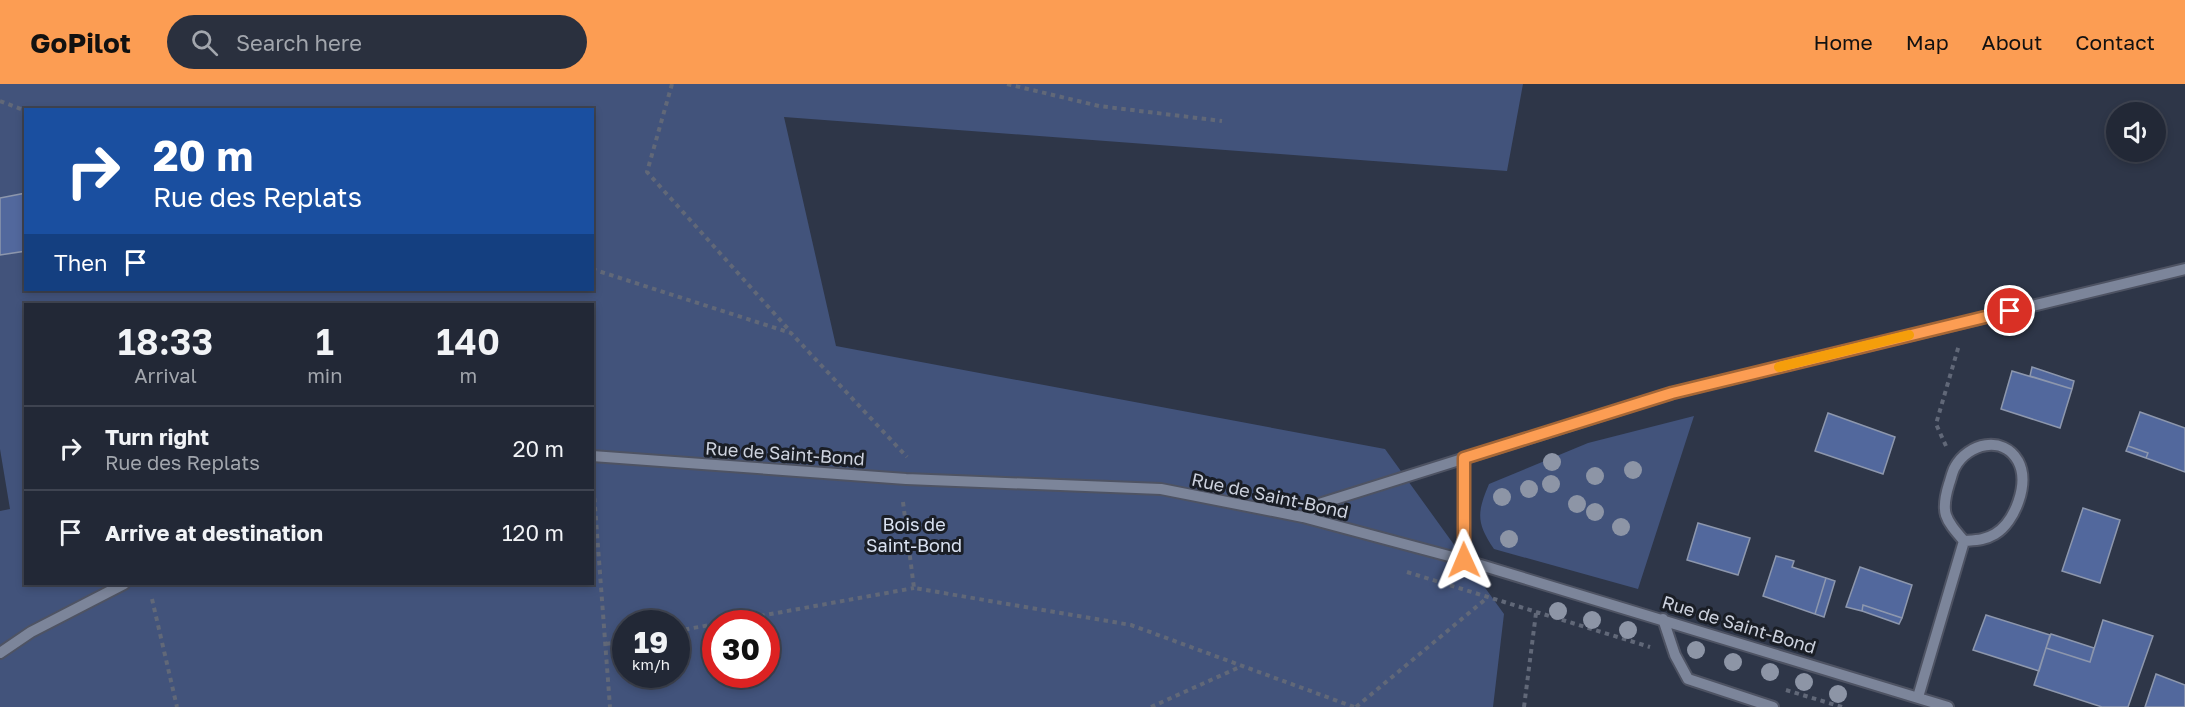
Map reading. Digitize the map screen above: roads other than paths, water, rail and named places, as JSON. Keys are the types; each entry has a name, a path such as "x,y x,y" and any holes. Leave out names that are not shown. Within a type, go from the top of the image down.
{"street":[{"path":"1303,517 1319,504 1672,393 2185,269"},
{"path":"1994,444 2011,453 2019,462 2023,480 2012,518 1998,533 1984,540 1964,541 1949,524 1943,504 1955,466 1975,447 1994,444"},
{"name":"Rue de Saint-Bond","path":"594,456 906,479 1161,489 1303,517 1464,560 1948,707"},
{"path":"1464,458 1464,560"},
{"path":"1918,697 1964,541"},
{"path":"0,653 31,632 122,585"},
{"path":"1663,620 1675,655 1688,679 1773,707"}],"park label":[{"name":"Bois de Saint-Bond","path":"914,535"}]}
